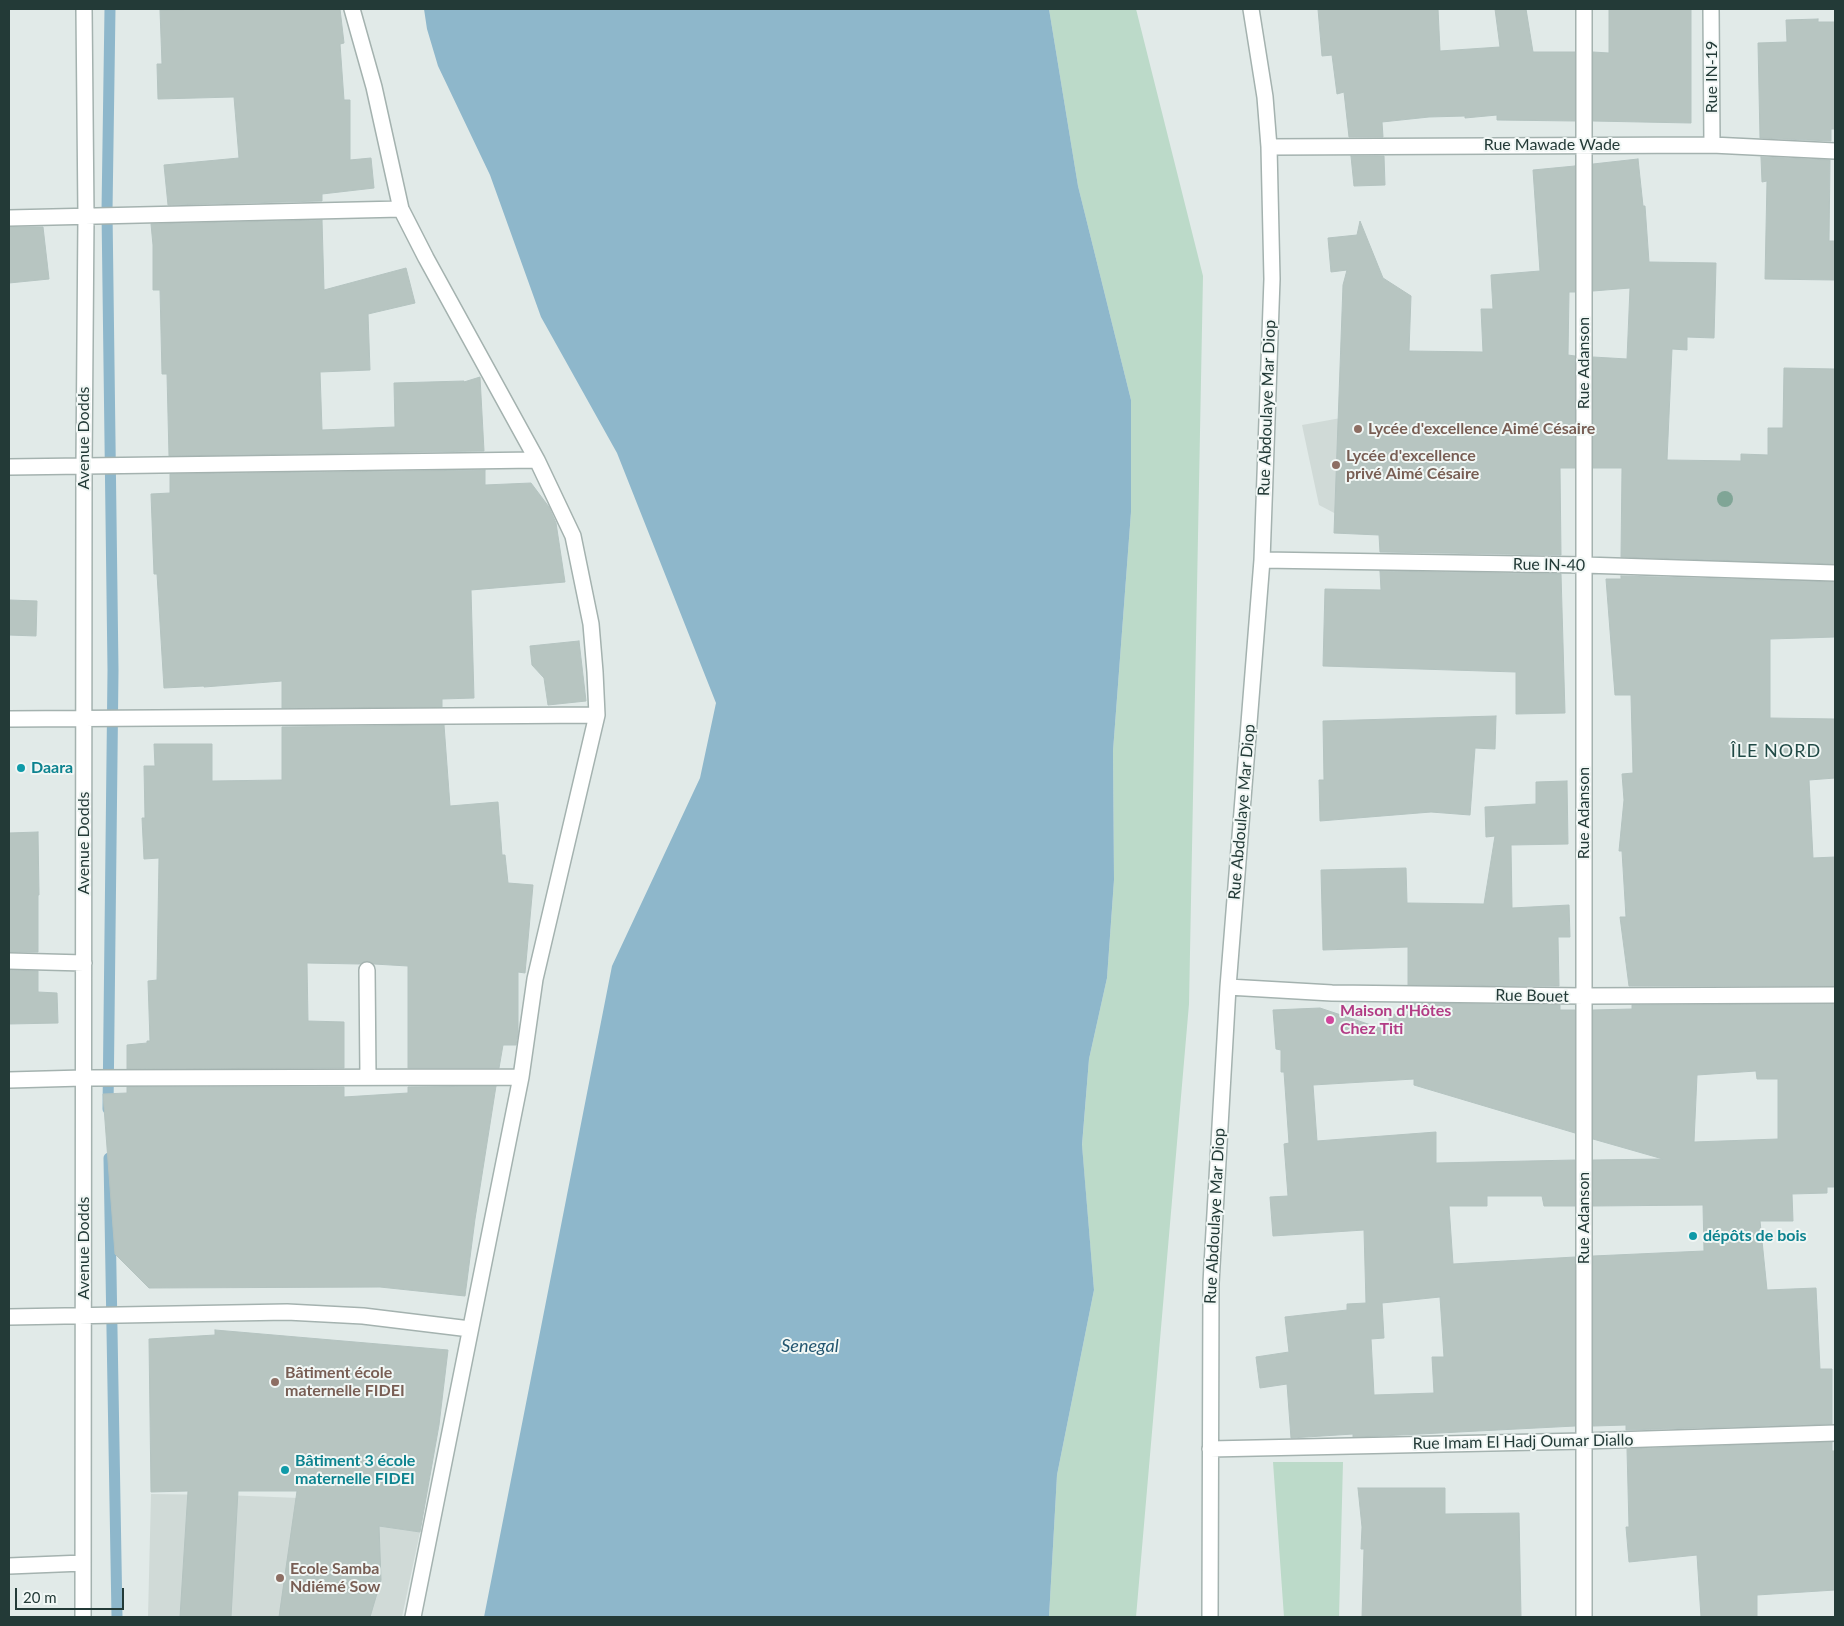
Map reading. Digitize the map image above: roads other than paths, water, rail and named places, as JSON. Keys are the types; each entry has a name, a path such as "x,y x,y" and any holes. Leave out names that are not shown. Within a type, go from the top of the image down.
{"street":[{"name":"Avenue Dodds","path":"84,9 86,216 83,1078 84,1617"},
{"path":"352,9 374,88 401,209 537,460 573,536 591,624 597,715 535,979 521,1077 414,1617"},
{"name":"Rue Abdoulaye Mar Diop","path":"1210,1617 1211,1283 1228,986 1262,560 1272,279 1270,147 1265,98 1251,9"},
{"name":"Rue Adanson","path":"1584,9 1584,1617"},
{"name":"Rue IN-19","path":"1711,9 1712,145"},
{"name":"Rue Mawade Wade","path":"1270,147 1585,144 1712,145 1835,151"},
{"path":"9,218 401,209"},
{"path":"9,467 537,460"},
{"name":"Rue IN-40","path":"1262,560 1584,565 1835,573"},
{"path":"9,718 597,715"},
{"path":"9,961 84,963"},
{"path":"368,970 368,1076"},
{"name":"Rue Bouet","path":"1228,986 1332,993 1584,996 1835,995"},
{"path":"9,1080 368,1076 521,1077"},
{"path":"9,1317 287,1312 363,1316 470,1329"},
{"name":"Rue Imam El Hadj Oumar Diallo","path":"1210,1448 1584,1441 1835,1433"},
{"path":"9,1566 83,1563"}],"water":[{"name":"Senegal","path":"424,9 1049,9 1078,186 1131,400 1131,512 1113,751 1114,880 1107,978 1089,1059 1082,1145 1094,1290 1057,1475 1049,1617 484,1617 612,966 700,778 716,703 617,453 541,317 490,175 438,66 427,29"}],"waterway":[{"path":"108,1109 113,670 107,211 110,9"},
{"path":"109,1158 117,1617"}],"place":[{"name":"Lycée d'excellence Aimé Césaire","path":"1358,429"},
{"name":"Lycée d'excellence privé Aimé Césaire","path":"1336,465"},
{"name":"Daara","path":"21,768"},
{"name":"Maison d'Hôtes Chez Titi","path":"1330,1020"},
{"name":"dépôts de bois","path":"1693,1236"},
{"name":"Bâtiment école maternelle FIDEI","path":"275,1382"},
{"name":"Bâtiment 3 école maternelle FIDEI","path":"285,1470"},
{"name":"Ecole Samba Ndiémé Sow","path":"280,1578"}],"district":[{"name":"ÎLE NORD","path":"1776,751"}]}
